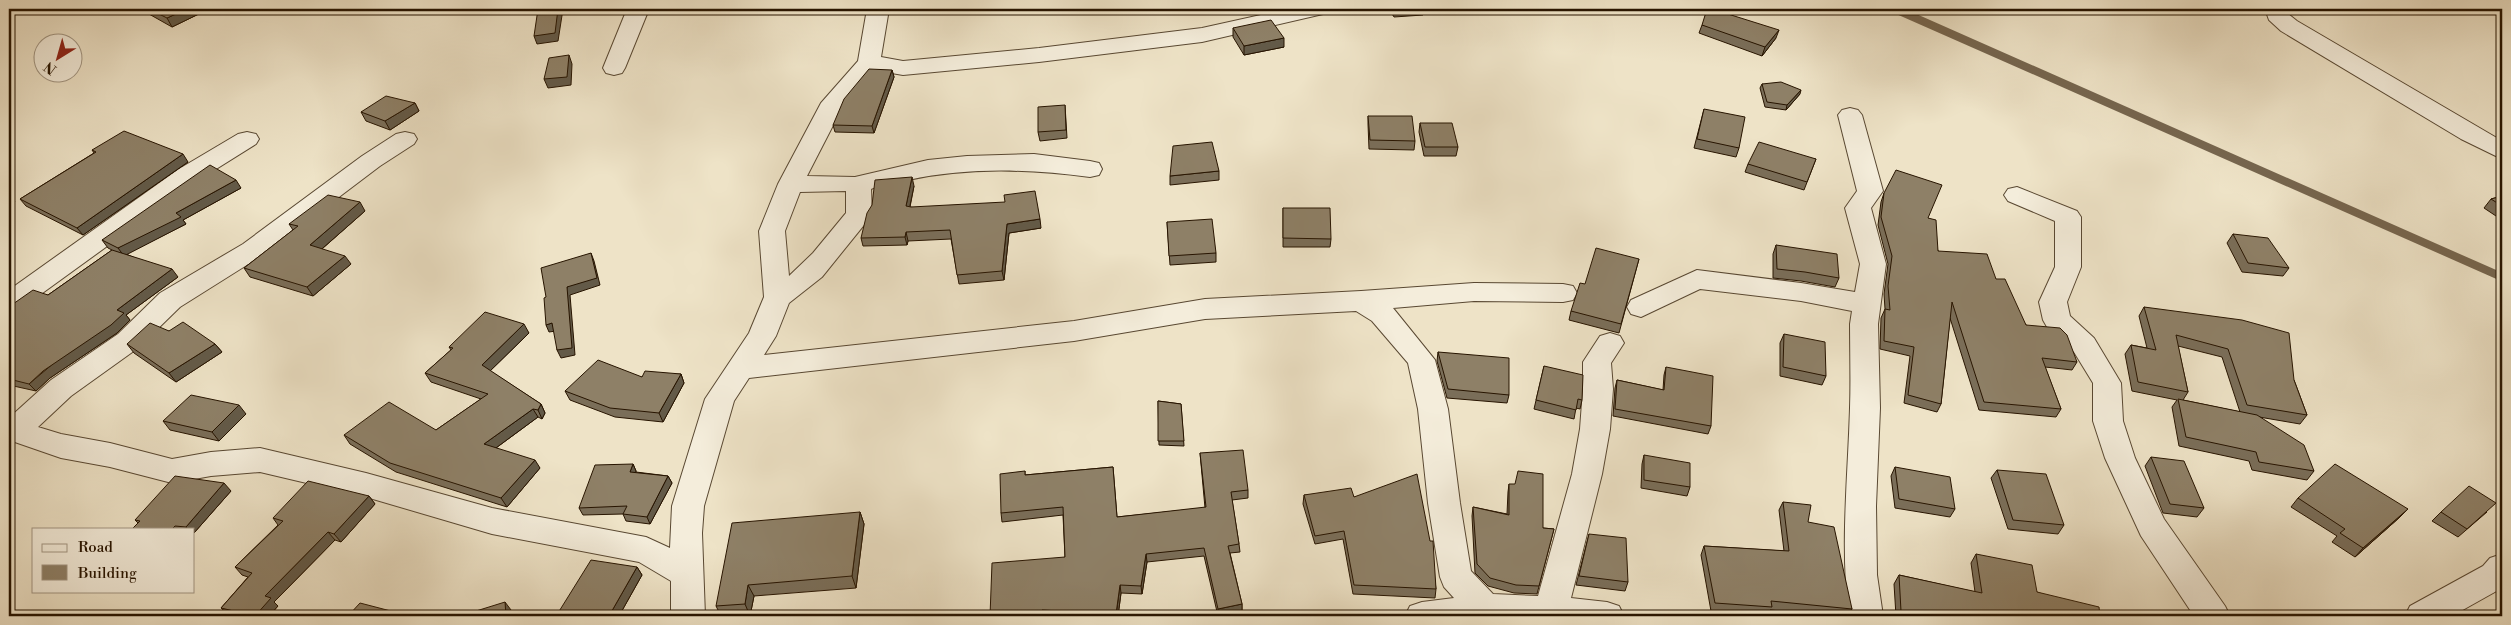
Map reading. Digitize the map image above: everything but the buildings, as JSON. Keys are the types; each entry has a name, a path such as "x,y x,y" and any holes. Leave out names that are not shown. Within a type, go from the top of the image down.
{"street":[{"path":"614,68 638,9"},
{"path":"688,616 686,574 688,506 720,399 762,336 778,297 772,231 790,184 833,103 869,62 878,9"},
{"path":"869,62 903,68 1039,55 1202,35 1314,9"},
{"path":"2276,9 2277,15 2289,26 2469,134 2502,151"},
{"path":"1850,115 1870,191 1858,208 1873,264 1864,324 1865,408 1860,506 1861,575 1866,616"},
{"path":"9,303 188,175 247,139"},
{"path":"12,429 61,388 128,340 170,300 216,270 252,250 371,161 405,139"},
{"path":"790,184 843,183 858,185 869,180 928,168 967,164 1034,162 1090,169"},
{"path":"778,297 797,286 819,265 859,214 858,185"},
{"path":"2018,195 2068,218 2068,267 2053,302 2056,320 2084,345 2107,383 2108,421 2128,476 2152,527 2214,616"},
{"path":"1641,307 1697,279 1801,292 1868,304"},
{"path":"741,368 1065,332 1205,309 1361,301 1474,292 1563,293"},
{"path":"1361,301 1382,314 1421,360 1433,409 1444,503 1456,576 1485,608"},
{"path":"1551,611 1586,474 1595,429 1598,389 1597,362 1610,343"},
{"path":"12,429 61,446 110,455 172,471 210,464 260,460 366,485 492,521 646,550 686,574"},
{"path":"2422,616 2496,576 2502,568"},
{"path":"1422,616 1485,608 1607,616"}],"waterway":[{"path":"1895,9 2502,277"}]}
